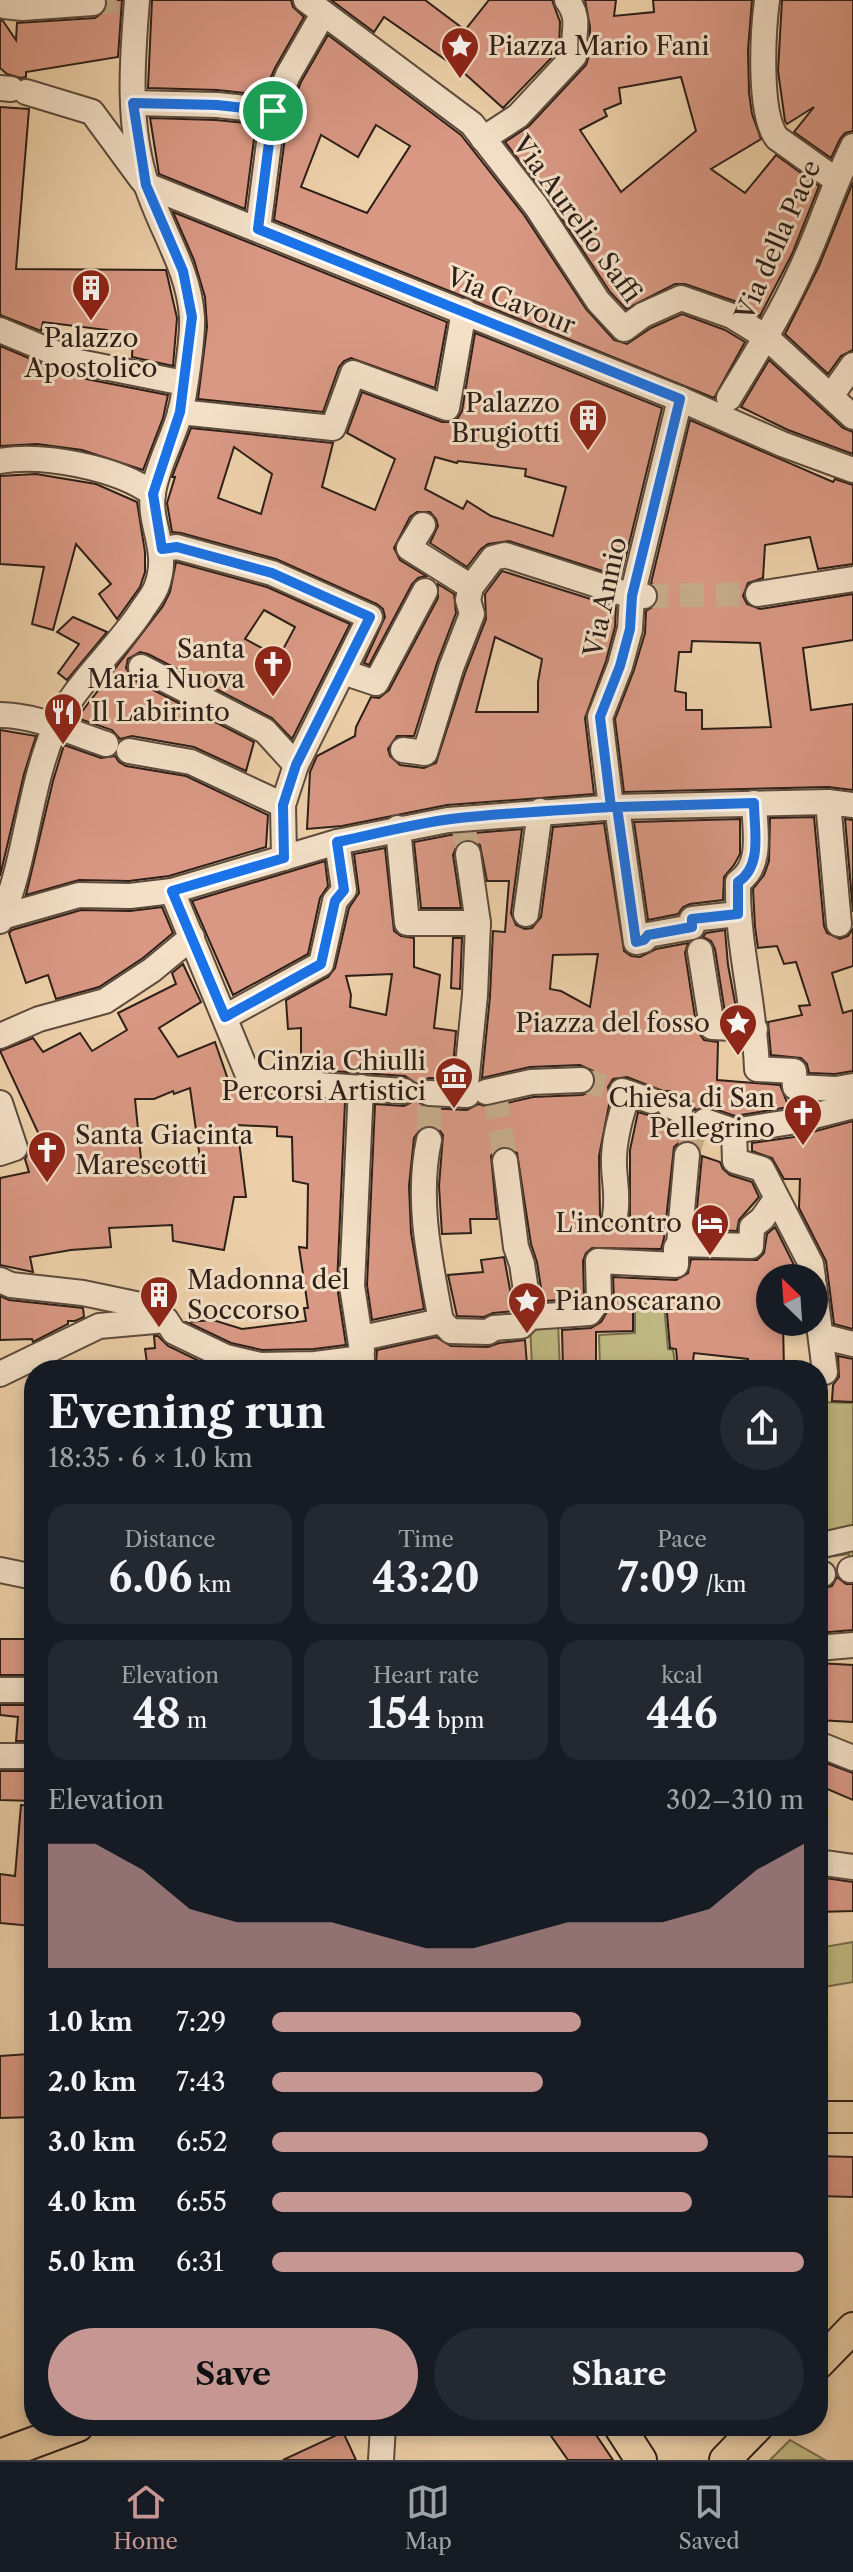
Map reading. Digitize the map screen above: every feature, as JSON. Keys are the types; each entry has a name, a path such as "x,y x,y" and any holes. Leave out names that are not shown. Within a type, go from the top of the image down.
{"main road":[{"path":"828,2117 853,2117"},
{"path":"828,2354 853,2328"},
{"path":"0,2455 51,2436"},
{"path":"625,2436 641,2460"},
{"path":"725,2460 748,2436"}],"street":[{"path":"0,0 4,6 22,8 93,3"},
{"path":"1,919 10,894 39,771 55,726 156,589 162,562 153,494 180,412 192,317 183,271 146,185 138,144 132,56 137,0"},
{"path":"483,139 518,116 574,56 572,42 577,19 567,0"},
{"path":"767,0 763,34 766,101 771,130 777,138 836,180"},
{"path":"258,229 273,111 314,7"},
{"name":"Via Aurelio Saffi","path":"314,7 472,124 536,206 598,301 624,329 643,315 681,298 732,316 766,337 853,417"},
{"path":"12,90 92,112 133,101 273,111"},
{"path":"92,112 146,185"},
{"name":"Via della Pace","path":"729,398 800,272 836,180 853,146"},
{"name":"Via Cavour","path":"146,185 464,311 782,444 853,470"},
{"path":"180,412 333,428 353,373 447,408 464,311"},
{"path":"0,330 74,361 184,383"},
{"path":"831,396 853,365"},
{"name":"Via Annio","path":"680,399 630,629 620,666 600,717 636,942 648,935 695,936"},
{"path":"0,461 38,460 98,468 143,486 153,494"},
{"path":"423,525 409,548 433,576 471,587"},
{"path":"162,549 177,547 272,573 370,617 296,765 283,805 284,858"},
{"path":"403,750 425,753 451,668 472,614 468,600 471,587 493,558 505,555 638,596"},
{"path":"345,668 376,683 433,576"},
{"path":"758,594 853,579"},
{"path":"141,667 265,731 296,765"},
{"path":"0,715 55,726 117,748 191,762 283,805"},
{"path":"1,919 79,895 130,896 172,891 337,842 398,828 540,811 614,807 828,802 853,805"},
{"path":"828,802 839,924"},
{"path":"754,803 755,863 746,877 738,882 738,914 755,1029 757,1069 794,1071 795,1087 836,1089 853,1086"},
{"path":"526,914 540,811"},
{"path":"398,828 407,923 478,923"},
{"path":"225,1017 321,964 335,901 344,890 337,842"},
{"path":"468,854 478,923 475,995 481,1093"},
{"path":"172,891 250,1080 404,1091"},
{"path":"738,914 692,919 712,1027 755,1029"},
{"path":"0,1036 39,1019 105,1001 152,970 192,937"},
{"path":"429,1097 481,1093 531,1082 581,1080"},
{"path":"361,1087 352,1286 361,1355"},
{"path":"615,1216 618,1197 614,1161 625,1092 667,1105"},
{"path":"0,1103 15,1148 0,1153"},
{"path":"705,1121 734,1131 790,1122 837,1106"},
{"path":"734,1131 735,1161 762,1169 811,1264"},
{"path":"429,1140 423,1168 428,1249 441,1321 451,1331 488,1332 494,1328 521,1326 530,1317 589,1313 599,1299 598,1261 676,1265 687,1155"},
{"path":"505,1161 516,1247 522,1264 530,1317"},
{"path":"679,1244 751,1246 752,1227 759,1223 776,1199"},
{"path":"0,1280 11,1285 83,1293 145,1306 166,1320 174,1332 239,1360"},
{"path":"29,1360 99,1326 166,1320"},
{"path":"335,1360 361,1355 441,1321"},
{"path":"824,1360 821,1336 853,1344"},
{"path":"0,1374 24,1362"},
{"path":"828,1544 853,1538"},
{"path":"0,1570 24,1575"},
{"path":"828,1647 853,1645"},
{"path":"0,1690 24,1690"},
{"path":"828,1748 853,1758"},
{"path":"0,1756 24,1756"},
{"path":"828,1863 853,1867"},
{"path":"381,2460 382,2436"}],"shaded area":[{"path":"635,1303 664,1304 668,1349 673,1350 674,1360 600,1360 599,1335 635,1333"},
{"path":"558,1322 560,1360 532,1360 530,1323"},
{"path":"828,1402 853,1403 853,1560 850,1560 849,1554 828,1557"},
{"path":"853,1942 853,1982 828,1986 828,1946"},
{"path":"790,2440 825,2460 770,2460"}],"building":[{"path":"107,0 122,0 118,57 26,72 26,77 21,78 7,74 0,68 0,20 16,40 17,23 95,18 106,10"},
{"path":"152,0 291,0 293,7 304,17 263,95 148,88"},
{"path":"331,0 425,0 465,30 489,0 552,0 560,22 559,50 503,108 463,72 384,17 374,32"},
{"path":"585,0 616,0 614,16 654,12 653,0 752,0 749,93 761,139 711,169 745,193 776,155 819,186 792,254 760,316 737,302 685,284 675,284 626,309 610,292 548,198 505,142 529,126 586,65 590,27","holes":["681,77 696,131 621,192 580,130 607,116 604,110 621,103 619,88"]},
{"path":"782,0 853,0 853,131 845,133 840,139 831,158 794,132 814,107 787,124 785,121 778,71"},
{"path":"328,35 461,135 524,215 586,309 614,340 627,344 651,328 682,314 725,330 745,342 714,398 274,220 288,115 301,82","holes":["376,125 410,146 367,213 301,187 321,135 358,157"]},
{"name":"Palazzo Apostolico","path":"0,107 29,109 16,269 166,270 177,318 173,366 132,357 133,337 103,337 107,330 43,322 41,331 0,315"},
{"path":"150,118 256,124 245,209 159,174"},
{"path":"853,182 853,350 841,356 828,374 785,334 819,266"},
{"path":"173,212 447,322 435,388 351,358 339,367 323,412 198,399 207,327 205,297 194,260"},
{"path":"475,333 662,408 621,577 509,541 488,544 467,567 430,543 438,526 436,519 430,512 417,512 410,517 394,548 400,560 426,576 412,584 369,665 364,663 385,617 383,609 377,604 276,559 172,532 167,503 175,477 172,477 191,428 333,443 322,487 375,510 395,459 347,433 362,392 442,422 451,422 462,411","holes":["234,447 272,474 261,514 218,498","435,457 457,463 526,469 525,476 566,487 553,536 491,516 467,501 463,509 425,489"]},
{"path":"0,346 71,376 168,395 163,418 143,470 82,450 37,444 0,446"},
{"path":"769,360 843,428 853,432 853,454 788,430 741,407"},
{"path":"690,420 833,482 835,479 853,485 853,564 818,569 810,537 765,545 763,578 748,583 743,596 747,604 760,609 853,594 853,640 803,648 811,710 853,704 853,790 828,787 624,792 615,719 645,633 646,611 657,604 659,597 657,588 651,583","holes":["692,641 760,643 771,727 702,729 702,710 686,710 686,693 675,691 679,652 691,652"]},
{"path":"36,474 96,484 137,502 145,572 140,587 117,619 99,594 111,584 76,544 53,630 32,624 44,567 0,564 0,476"},
{"path":"176,562 267,587 350,624 292,739 272,718 148,654 140,652 128,659 126,668 134,680 254,742 246,771 194,747 132,736 120,739 112,730 77,718 163,606 170,592","holes":["264,610 295,627 279,657 245,639"]},
{"path":"502,571 616,607 615,627 606,661 585,718 594,794 447,805 342,826 307,829 310,772 317,756 355,736 356,727 371,697 379,698 389,690 438,598 438,584 454,594 456,613 414,736 397,736 388,749 390,756 400,765 424,768 436,763 486,619 485,594","holes":["495,637 542,659 538,712 476,712"]},
{"path":"73,617 107,632 67,680 58,673 79,644 57,632"},
{"path":"0,730 36,736 0,876"},
{"path":"64,745 101,758 115,756 126,766 186,776 268,815 266,847 169,876 129,881 79,880 26,895"},
{"path":"814,817 824,926 827,933 840,939 848,936 853,929 853,966 832,973 843,1013 853,1010 853,1071 835,1074 809,1073 807,1064 801,1058 771,1055 768,1022 802,1015 799,1006 810,1005 796,962 784,964 777,946 758,948 755,927 753,889 764,875 769,861 770,818"},
{"path":"740,819 740,854 724,877 723,900 690,904 678,914 648,920 634,822"},
{"path":"845,819 853,820 853,912"},
{"path":"604,823 624,951 640,957 656,949 688,943 685,953 697,1030 704,1040 718,1042 717,1080 780,1085 789,1107 735,1116 709,1107 695,1110 692,1101 675,1091 663,1091 627,1077 613,1079 608,1087 610,1100 599,1156 600,1215 605,1227 612,1231 620,1230 630,1219 630,1150 638,1112 658,1115 681,1125 690,1120 693,1130 701,1136 699,1146 688,1140 674,1147 661,1249 592,1248 583,1261 584,1294 581,1299 543,1301 517,1153 504,1146 491,1156 497,1219 470,1219 471,1233 442,1234 439,1186 443,1135 438,1128 423,1126 414,1138 409,1186 411,1233 424,1309 372,1320 367,1285 375,1104 404,1106 416,1100 427,1108 467,1110 478,1104 489,1107 533,1097 582,1095 590,1092 596,1080 593,1071 580,1065 530,1067 482,1078 493,931 505,932 509,881 487,881 480,845 465,839 458,843 453,855 461,908 421,908 414,842 450,835 522,829 511,913 516,925 532,928 541,917 553,827","holes":["598,954 590,1007 561,991 550,989 553,955"]},
{"path":"385,848 394,931 401,936 414,938 414,967 440,975 434,1028 456,1031 452,1079 429,1078 417,1084 405,1076 301,1069 301,1028 288,1029 286,1000 328,977 335,968 349,908 359,893 354,854","holes":["392,974 386,1015 350,1007 351,995 346,976"]},
{"path":"325,861 328,886 320,898 308,954 233,995 192,901"},
{"path":"162,907 173,933 143,958 99,987 56,999 48,975 26,983 9,933 12,930 81,910 130,911"},
{"path":"725,930 737,1013 725,1013 715,949 711,941 703,937 706,933"},
{"path":"453,938 462,938 460,989 451,988"},
{"path":"183,964 201,1002 159,1028 178,1057 215,1042 232,1091 345,1102 337,1286 346,1345 262,1350 231,1343 187,1322 213,1320 242,1329 306,1321 304,1308 308,1308 299,1247 307,1248 308,1184 293,1181 292,1137 277,1136 277,1127 237,1125 246,1197 234,1197 224,1250 173,1241 172,1225 109,1228 111,1247 30,1257 33,1272 0,1265 0,1178 29,1172 25,1159 29,1144 42,1141 0,1051 33,1038 43,1052 80,1033 92,1051 127,1030 118,1013 176,984 172,973","holes":["190,1088 201,1165 142,1169 135,1099 154,1099"]},
{"path":"853,1121 853,1329 834,1324 828,1264 799,1208 800,1179 784,1179 772,1158 752,1151 752,1143 794,1137"},
{"path":"702,1156 720,1162 730,1175 752,1182 759,1197 739,1220 737,1231 695,1229"},
{"path":"775,1227 794,1264 756,1264 756,1336 783,1336 784,1360 748,1360 694,1353 693,1360 677,1360 676,1349 670,1348 666,1302 633,1300 633,1331 596,1332 596,1360 563,1360 562,1330 591,1328 601,1322 614,1300 613,1277 676,1280 688,1273 691,1259 757,1260 764,1253 767,1234"},
{"path":"504,1257 514,1311 484,1317 457,1316 448,1275 483,1272 481,1260"},
{"path":"0,1296 9,1300 83,1308 84,1317 68,1321 68,1324 33,1342 32,1339 0,1340"},
{"path":"154,1336 158,1336 168,1346 197,1360 147,1360 145,1349 155,1348"},
{"path":"436,1337 451,1346 488,1347 525,1340 527,1360 376,1360 377,1350"},
{"path":"838,1356 853,1359 853,1402 832,1401 833,1385 839,1377"},
{"path":"837,1577 846,1584 853,1584 853,1630 828,1632 828,1587"},
{"path":"0,1639 24,1639 24,1675 0,1675"},
{"path":"828,1664 853,1665 853,1722 828,1721"},
{"path":"0,1705 24,1705 24,1741 16,1741 18,1717 0,1715"},
{"path":"828,1764 853,1773 853,1800 828,1789"},
{"path":"0,1771 24,1771 24,1801 0,1800"},
{"path":"21,1805 24,1805 24,1925 0,1923 0,1874 15,1876"},
{"path":"828,1878 853,1882 853,1911 828,1912"},
{"path":"24,2054 24,2117 0,2118 0,2056"},
{"path":"828,2156 853,2157 853,2197 828,2196"},
{"path":"334,2436 345,2436 356,2460 283,2460"},
{"path":"551,2436 597,2436 613,2460 568,2460"}],"tunnel":[{"path":"93,3 122,0"},
{"path":"644,596 758,594"},
{"path":"463,823 468,854"},
{"path":"581,1080 622,1091"},
{"path":"495,1094 505,1161"},
{"path":"429,1106 429,1140"},
{"path":"687,1155 699,1119"}],"place":[{"name":"Piazza Mario Fani","path":"460,80"},
{"name":"Palazzo Apostolico","path":"91,322"},
{"name":"Palazzo Brugiotti","path":"588,452"},
{"name":"Santa Maria Nuova","path":"273,698"},
{"name":"Il Labirinto","path":"63,746"},
{"name":"Piazza del fosso","path":"738,1057"},
{"name":"Cinzia Chiulli Percorsi Artistici","path":"454,1110"},
{"name":"Chiesa di San Pellegrino","path":"803,1147"},
{"name":"Santa Giacinta Marescotti","path":"47,1184"},
{"name":"L'incontro","path":"710,1257"},
{"name":"Madonna del Soccorso","path":"159,1329"},
{"name":"Pianoscarano","path":"527,1335"}],"route":[{"path":"273,111 217,105 133,103 146,185 183,271 192,317 180,412 153,494 162,549 177,547 272,573 370,617 296,765 283,805 284,858 172,891 225,1017 321,964 335,901 344,890 337,842 398,828 540,811 611,807 754,803 755,863 746,877 738,882 738,914 692,919 692,927 648,935 636,942 617,807 611,807 600,717 620,666 630,629 632,596 680,399 258,229 273,111"}]}
